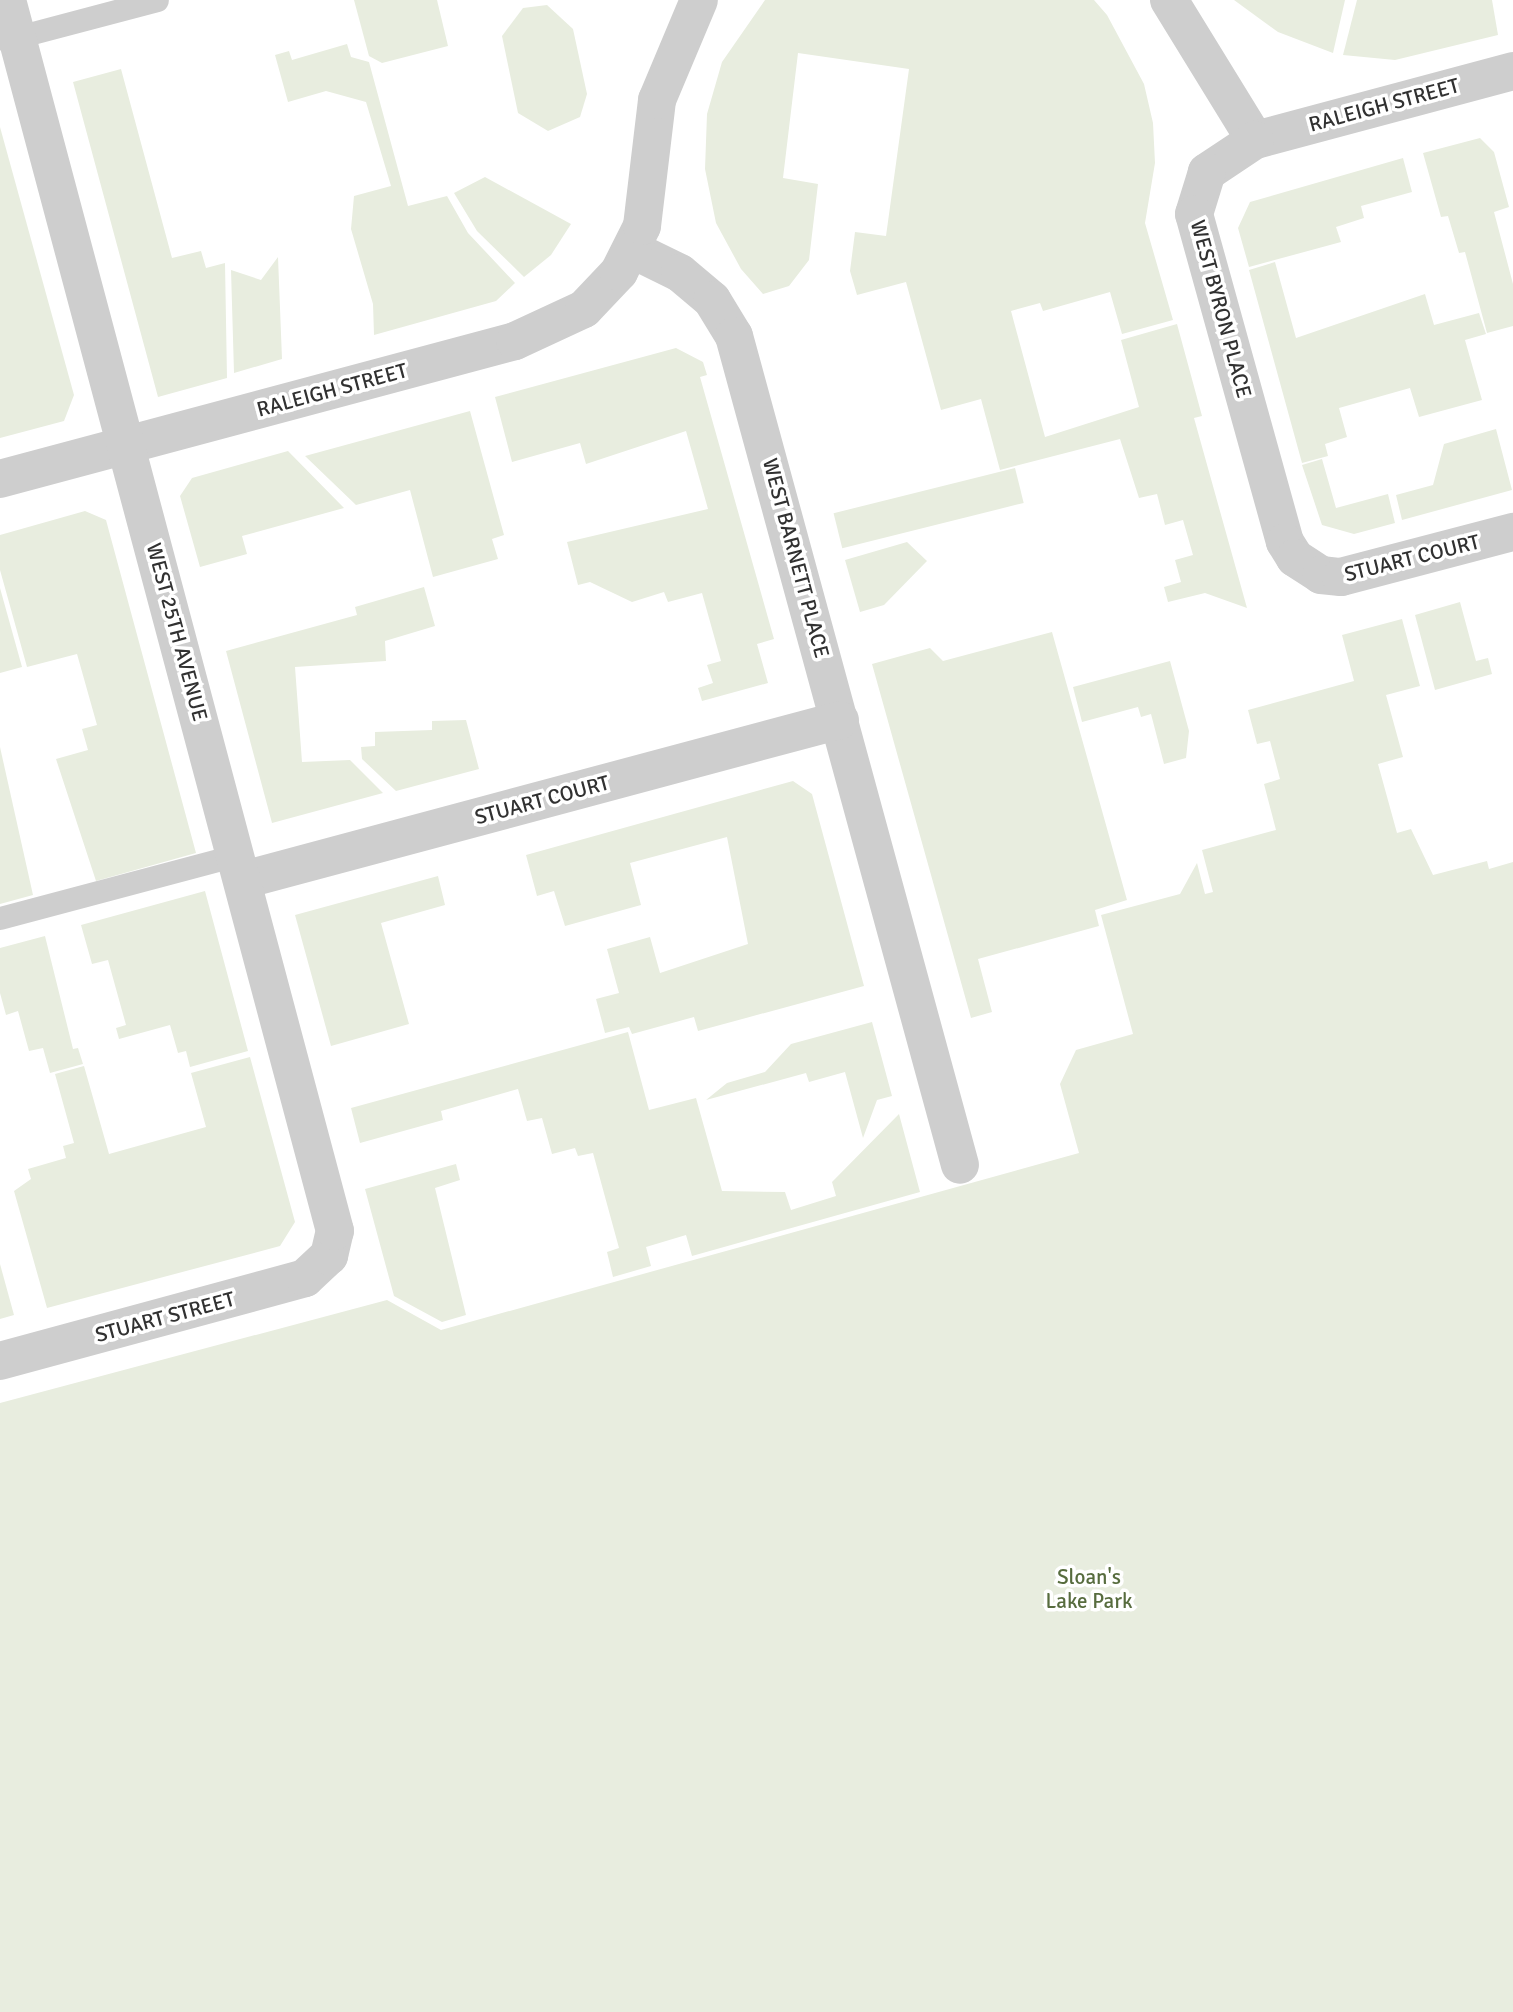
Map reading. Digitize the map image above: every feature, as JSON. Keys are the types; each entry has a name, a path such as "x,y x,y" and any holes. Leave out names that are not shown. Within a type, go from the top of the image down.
{"street":[{"name":"WEST 25TH AVENUE","path":"8,0 9,40 127,445 335,1222 325,1262"},
{"path":"633,250 648,201 657,100 699,0"},
{"path":"1169,0 1255,140"},
{"name":"RALEIGH STREET","path":"1255,140 1513,71"},
{"name":"WEST BYRON PLACE","path":"1255,140 1207,172 1194,214 1285,542 1312,570"},
{"name":"RALEIGH STREET","path":"0,479 539,334 594,300 633,250"},
{"name":"WEST BARNETT PLACE","path":"633,250 704,293 734,336 960,1165"},
{"name":"STUART COURT","path":"1312,570 1351,576 1513,532"},
{"name":"STUART COURT","path":"240,867 840,720"},
{"name":"STUART STREET","path":"0,1361 297,1281 325,1262"}],"lane":[{"path":"9,40 157,0"},
{"path":"0,918 240,867"}],"green space":[{"path":"354,0 437,0 448,46 382,63 369,56"},
{"path":"765,0 1094,0 1107,15 1144,84 1153,123 1155,163 1145,223 1173,320 1122,334 1110,292 1043,311 1040,303 1011,311 1045,437 1139,407 1121,340 1177,324 1202,416 1194,418 1247,608 1205,593 1168,602 1164,587 1181,582 1175,560 1193,555 1183,520 1165,525 1157,494 1139,498 1120,439 1000,470 981,399 941,410 906,282 857,295 850,271 855,232 886,236 909,69 798,53 783,178 818,184 809,260 789,286 763,294 741,269 716,223 705,169 707,114 722,62"},
{"path":"1234,0 1345,0 1333,53 1278,32"},
{"path":"1357,0 1492,0 1498,35 1395,60 1343,55"},
{"path":"547,5 573,29 587,94 580,117 548,131 518,113 502,36 523,8"},
{"path":"347,44 351,57 369,62 408,206 447,196 468,233 515,283 496,301 374,335 373,304 351,229 354,196 391,186 366,102 326,91 288,102 275,55 289,51 292,60"},
{"path":"121,69 172,258 201,251 206,268 225,263 227,378 158,397 73,82"},
{"path":"0,127 74,395 64,421 0,438"},
{"path":"1480,138 1494,152 1509,207 1494,212 1513,284 1513,326 1487,333 1465,252 1459,253 1448,216 1441,217 1423,153"},
{"path":"1403,158 1412,192 1361,206 1364,218 1336,227 1341,242 1249,267 1238,228 1250,202"},
{"path":"485,177 571,224 551,255 524,277 477,231 454,193"},
{"path":"278,257 282,359 234,373 231,270 261,280"},
{"path":"1275,262 1296,338 1425,294 1434,325 1479,313 1486,334 1465,340 1482,400 1419,417 1410,388 1339,408 1347,437 1325,444 1328,456 1302,463 1249,270"},
{"path":"676,348 703,362 707,375 700,377 774,639 757,644 768,683 702,701 698,688 713,683 707,665 721,661 702,593 668,602 664,592 632,602 590,582 578,585 567,542 708,509 686,431 586,464 580,443 512,462 495,397"},
{"path":"470,411 504,535 492,539 498,559 433,577 410,490 356,505 305,456"},
{"path":"1496,429 1512,490 1402,520 1396,495 1433,485 1444,444"},
{"path":"288,451 344,508 242,536 247,554 200,567 180,496 192,478"},
{"path":"1322,459 1336,508 1388,494 1395,523 1354,534 1322,525 1302,465"},
{"path":"1015,468 1024,503 842,548 834,513"},
{"path":"85,511 106,520 196,853 96,881 56,759 88,750 82,729 97,725 77,654 27,667 0,570 0,535"},
{"path":"907,542 927,561 884,605 860,612 845,560"},
{"path":"424,587 435,626 385,641 386,661 295,667 302,762 350,760 383,793 272,823 226,651 357,615 355,607"},
{"path":"0,588 22,667 0,673"},
{"path":"1460,602 1476,661 1488,658 1492,674 1435,690 1415,615"},
{"name":"Sloan's Lake Park","path":"1402,619 1420,686 1386,695 1403,757 1378,764 1397,833 1411,829 1433,875 1487,861 1489,869 1513,862 1513,2012 0,2012 0,1403 387,1300 441,1330 1079,1153 1060,1084 1076,1050 1133,1034 1101,915 1180,894 1197,863 1205,894 1213,892 1202,850 1276,830 1264,784 1280,779 1270,741 1257,744 1248,710 1354,681 1342,635"},
{"path":"1052,632 1127,900 1095,910 1099,926 978,959 992,1012 971,1018 872,664 930,648 943,661"},
{"path":"1170,661 1189,731 1186,758 1164,764 1151,714 1141,717 1138,707 1082,722 1073,687"},
{"path":"466,720 479,769 396,791 362,759 361,747 375,746 375,732 432,730 432,721"},
{"path":"0,747 33,895 0,904"},
{"path":"793,781 812,794 864,986 698,1031 694,1017 632,1034 629,1027 605,1033 596,999 619,993 607,949 650,937 660,973 748,944 727,837 630,863 641,905 565,926 554,891 537,896 526,855"},
{"path":"438,876 445,905 381,923 409,1024 331,1046 295,915"},
{"path":"205,891 248,1051 190,1067 186,1051 178,1053 170,1025 119,1039 116,1028 126,1025 108,960 92,964 81,925"},
{"path":"45,936 73,1049 78,1048 83,1064 50,1073 43,1048 29,1051 18,1011 6,1015 0,993 0,948"},
{"path":"872,1022 892,1096 877,1100 863,1138 845,1072 809,1082 806,1073 706,1100 727,1083 765,1072 791,1044"},
{"path":"628,1032 649,1110 696,1098 722,1191 785,1192 791,1210 836,1196 832,1182 899,1114 920,1192 692,1256 686,1235 646,1247 651,1266 613,1277 607,1252 619,1248 593,1153 578,1156 575,1148 552,1154 542,1118 527,1121 518,1089 441,1111 443,1120 360,1143 351,1108"},
{"path":"250,1057 295,1222 280,1246 47,1308 14,1191 31,1179 28,1169 66,1158 63,1146 74,1143 55,1074 84,1066 109,1154 206,1127 191,1073"},
{"path":"456,1164 460,1180 435,1188 466,1315 442,1322 394,1296 365,1189"},
{"path":"0,1264 14,1315 0,1319"}]}
